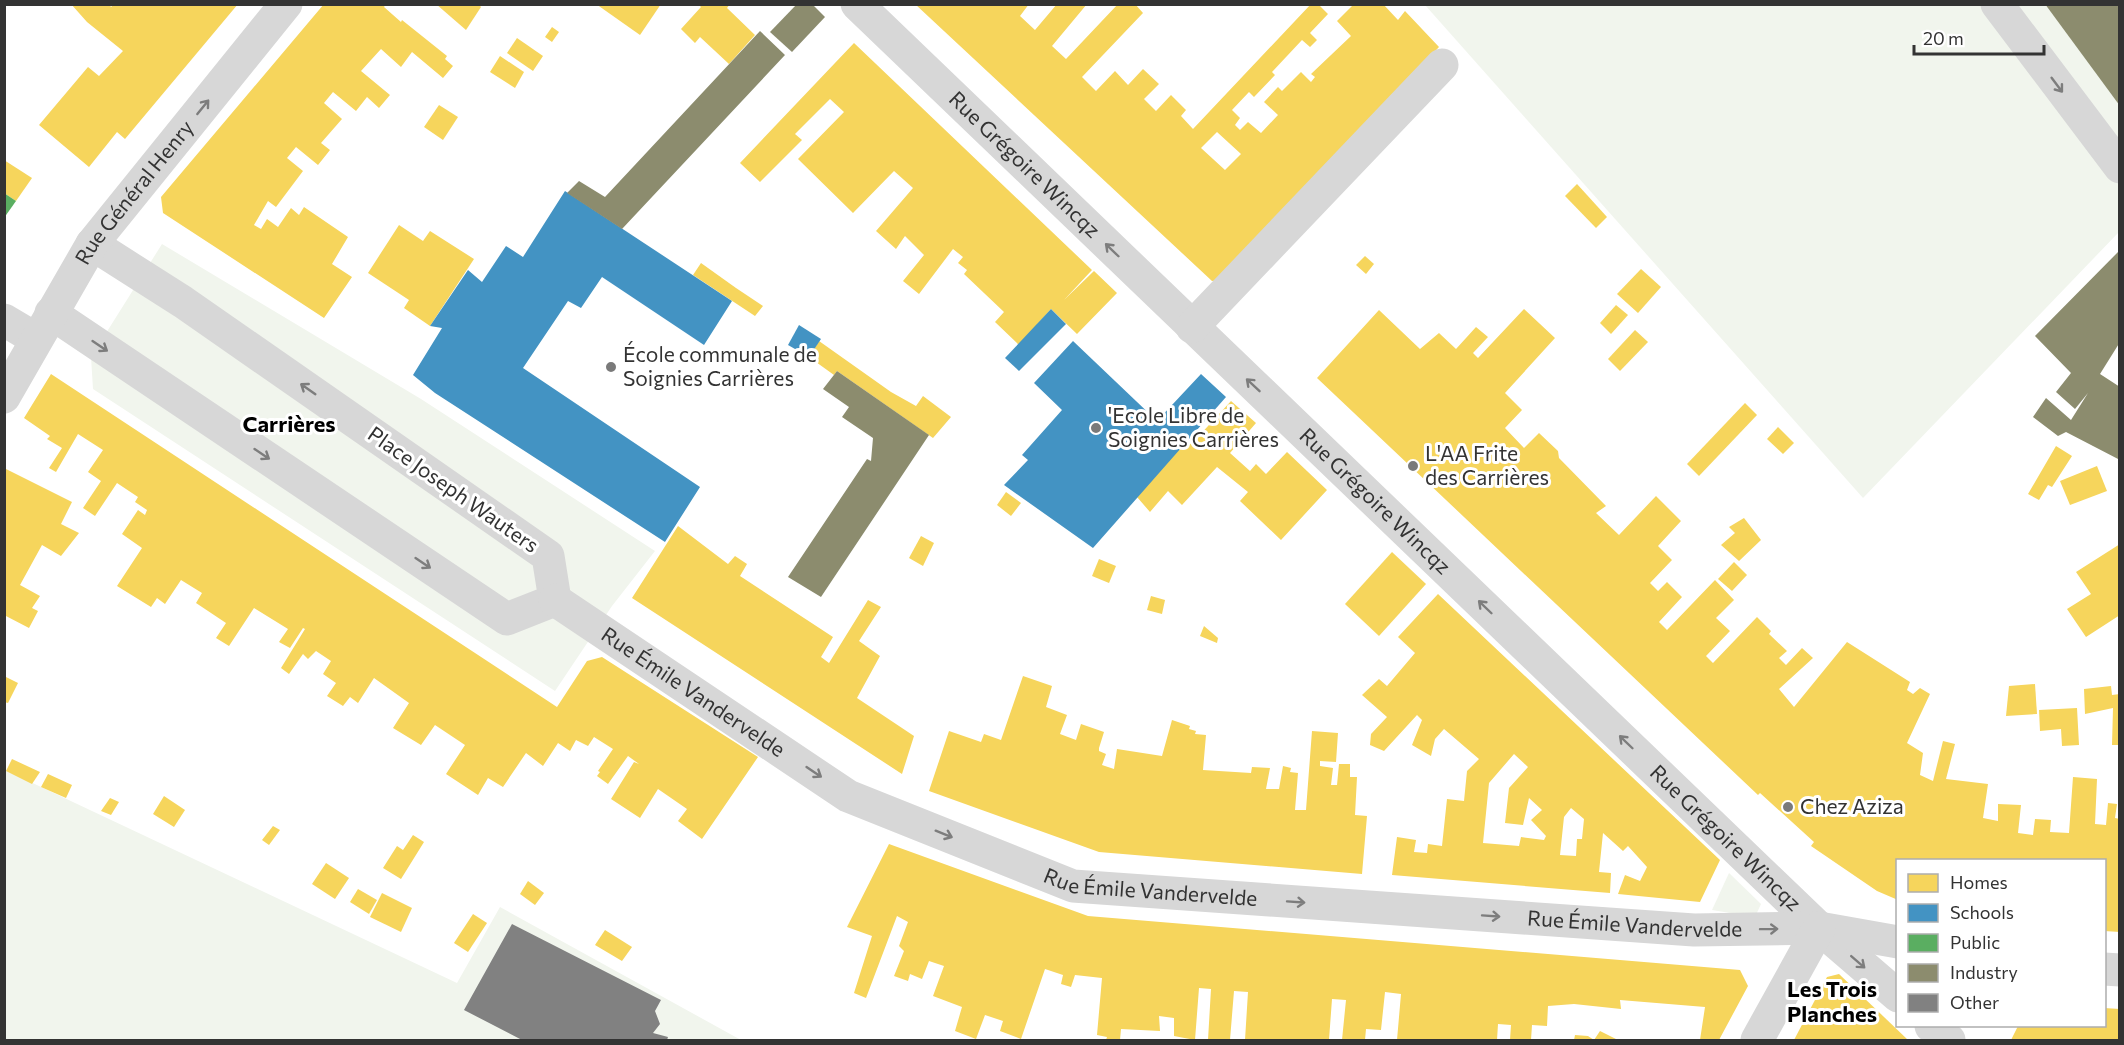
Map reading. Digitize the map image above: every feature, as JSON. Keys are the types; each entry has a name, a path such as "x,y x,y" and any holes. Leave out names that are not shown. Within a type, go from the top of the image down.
{"street":[{"name":"Rue Général Henry","path":"4,397 92,244 286,4"},
{"name":"Rue Grégoire Wincqz","path":"857,4 1819,928 1896,994"},
{"path":"1997,4 2120,167"},
{"path":"1192,327 1442,65"},
{"name":"Place Joseph Wauters","path":"92,244 183,302 548,556 555,600"},
{"path":"4,320 44,326 507,619 555,600"},
{"name":"Rue Émile Vandervelde","path":"555,600 849,796 1073,886 1694,930 1819,928 1896,942"},
{"path":"1757,1041 1819,928"},
{"path":"1932,1027 1948,1041"}],"shaded area":[{"path":"1425,5 2119,5 2119,232 1863,498"},
{"path":"162,244 421,399 655,551 612,606 555,691 93,389 91,357"},
{"path":"5,770 457,983 500,907 741,1040 5,1040"},
{"path":"1729,873 1761,904 1755,917 1712,910"}],"building: Homes":[{"path":"71,4 109,4 111,7 114,4 238,4 125,139 117,132 89,167 39,125 88,67 99,76 123,51 87,22"},
{"path":"324,4 386,4 384,7 447,56 445,59 453,66 443,78 412,52 401,67 381,49 361,71 390,95 379,108 367,97 356,111 333,92 324,103 342,119 321,143 330,150 318,165 296,147 287,158 303,171 276,207 268,201 254,225 261,229 267,219 278,227 291,208 299,215 304,207 348,237 332,264 352,277 324,318 163,213 161,197"},
{"path":"436,4 478,4 481,7 466,30"},
{"path":"596,4 661,4 640,35"},
{"path":"698,4 730,4 727,8 755,35 729,64 700,37 695,43 681,29 701,7"},
{"path":"915,4 1029,4 1020,16 1035,30 1057,4 1087,4 1052,46 1066,59 1118,4 1135,4 1143,13 1082,77 1096,91 1115,71 1128,85 1143,69 1159,84 1144,99 1156,111 1171,95 1186,110 1181,116 1193,129 1311,4 1318,4 1328,14 1310,33 1317,40 1310,47 1302,40 1272,72 1275,75 1254,97 1249,92 1232,110 1240,118 1235,125 1240,130 1248,122 1261,133 1278,115 1264,102 1278,87 1282,91 1301,72 1311,82 1315,77 1311,74 1351,36 1337,21 1354,4 1383,4 1398,20 1405,11 1439,47 1223,280 1212,281","holes":["1217,132 1241,154 1225,170 1201,148"]},
{"path":"552,27 559,32 552,42 545,37"},
{"path":"517,38 543,56 533,71 507,53"},
{"path":"854,43 1092,270 1064,300 1094,271 1117,293 1077,334 1051,309 1019,345 995,322 1004,312 964,274 967,270 958,263 963,257 953,249 919,294 903,281 924,255 905,236 896,249 876,231 913,188 894,171 853,213 798,159 844,112 830,99 795,134 802,140 760,182 740,163"},
{"path":"500,56 524,72 515,88 490,72"},
{"path":"439,105 458,117 443,140 424,127"},
{"path":"4,160 32,178 16,201 4,193"},
{"path":"1577,184 1607,217 1596,228 1565,196"},
{"path":"399,225 423,241 430,231 474,259 430,326 404,308 409,300 368,273"},
{"path":"1365,256 1374,264 1366,274 1356,265"},
{"path":"701,263 763,306 755,316 693,275"},
{"path":"1641,269 1661,287 1638,313 1617,294"},
{"path":"1616,305 1628,315 1611,334 1600,323"},
{"path":"1524,309 1555,338 1505,393 1522,410 1505,428 1524,448 1539,433 1558,451 1559,458 1606,506 1596,513 1619,535 1656,496 1681,521 1658,546 1672,560 1650,583 1658,591 1667,582 1682,597 1659,622 1667,630 1715,580 1734,600 1716,618 1730,631 1706,656 1713,663 1757,617 1771,631 1769,634 1787,651 1779,658 1786,665 1802,648 1813,658 1779,689 1794,707 1847,642 1910,682 1907,690 1913,694 1920,688 1930,694 1907,743 1923,753 1920,775 1933,781 1943,741 1955,744 1946,779 1988,784 1983,818 1998,821 1998,804 2021,805 2018,833 2033,835 2035,819 2051,820 2050,832 2069,833 2073,777 2097,779 2095,824 2106,825 2108,803 2117,804 2115,818 2120,819 2120,932 2106,931 2106,859 1896,859 1896,899 1877,891 1811,846 1814,842 1760,793 1758,795 1317,378 1379,310 1420,349 1439,333 1456,349 1476,327 1488,337 1473,353 1478,358"},
{"path":"1635,330 1648,342 1620,371 1608,359"},
{"path":"819,341 891,392 916,406 923,396 951,417 933,438 837,371 834,375 809,357"},
{"path":"51,374 557,707 587,661 602,657 758,757 702,839 678,821 687,809 658,789 640,818 611,799 634,762 639,764 628,756 608,784 597,776 613,749 594,737 588,746 576,740 570,751 558,743 543,766 526,753 503,787 488,778 478,795 446,774 465,745 435,725 421,745 393,728 409,703 374,678 358,703 350,697 343,706 327,696 336,683 323,674 331,661 316,651 308,659 303,654 289,674 281,668 305,629 303,628 290,648 279,642 288,629 254,608 229,646 216,638 226,623 196,603 202,593 181,580 165,604 157,598 151,607 117,586 142,548 122,534 138,510 145,515 147,510 135,502 138,497 117,483 95,516 83,508 101,481 88,472 103,450 78,434 56,472 49,468 62,448 47,439 50,436 24,418"},
{"path":"1231,401 1256,423 1230,453 1250,471 1256,464 1266,474 1287,452 1327,490 1281,540 1240,501 1248,492 1217,467 1182,505 1168,491 1150,512 1137,497 1183,444 1189,445 1197,438"},
{"path":"1745,403 1757,415 1699,476 1687,464"},
{"path":"1778,427 1794,443 1783,454 1767,439"},
{"path":"2056,446 2072,456 2052,487 2048,485 2039,500 2028,494"},
{"path":"2097,466 2107,491 2070,505 2060,481"},
{"path":"4,468 72,502 61,524 79,533 61,556 42,545 20,585 40,596 32,608 38,611 29,628 4,615"},
{"path":"1006,492 1021,503 1011,516 997,505"},
{"path":"1744,518 1761,540 1739,561 1721,545 1735,533 1729,527"},
{"path":"678,526 728,564 735,556 747,564 740,576 833,637 821,657 829,663 868,600 881,607 859,641 880,656 857,698 914,736 902,774 632,598"},
{"path":"921,536 934,543 923,566 909,558"},
{"path":"2120,544 2120,615 2086,637 2067,609 2091,594 2076,572"},
{"path":"1392,552 1426,584 1379,636 1345,604"},
{"path":"1099,559 1116,566 1109,583 1092,576"},
{"path":"1734,562 1747,575 1732,591 1718,579"},
{"path":"1438,594 1720,860 1700,902 1618,894 1625,875 1640,881 1647,867 1628,846 1623,851 1603,833 1599,872 1611,873 1610,893 1392,875 1397,837 1416,840 1414,852 1427,853 1428,844 1442,846 1447,799 1464,801 1467,771 1479,759 1444,729 1435,739 1431,756 1412,745 1422,720 1417,715 1384,751 1370,745 1371,734 1387,717 1362,695 1379,679 1387,686 1415,653 1398,637","holes":["1514,754 1528,767 1509,788 1505,823 1523,825 1529,798 1542,810 1531,820 1546,836 1544,840 1521,837 1519,846 1483,843 1489,783","1571,808 1584,819 1582,839 1577,839 1576,856 1560,855 1564,817"]},
{"path":"1151,596 1165,600 1162,614 1147,610"},
{"path":"1204,626 1218,638 1217,643 1200,636"},
{"path":"4,676 18,683 8,703 4,702"},
{"path":"1023,676 1052,686 1046,707 1067,715 1060,734 1076,740 1081,724 1104,732 1099,748 1099,751 1106,754 1102,765 1114,769 1117,749 1162,756 1172,720 1190,726 1189,729 1196,731 1195,734 1206,735 1203,770 1251,773 1252,767 1270,768 1266,789 1279,789 1283,766 1291,768 1290,772 1298,773 1295,810 1306,810 1312,731 1338,733 1336,762 1320,761 1320,766 1333,768 1331,785 1337,785 1339,764 1350,764 1350,777 1357,777 1355,815 1367,816 1362,874 1099,852 929,791 949,731 981,742 984,734 1001,740"},
{"path":"2035,684 2037,714 2006,716 2009,686"},
{"path":"2111,686 2112,695 2120,694 2120,745 2112,745 2113,708 2085,714 2084,689"},
{"path":"2077,708 2079,745 2062,746 2061,729 2040,731 2039,710"},
{"path":"12,759 40,772 32,784 6,771"},
{"path":"48,774 72,785 66,798 41,787"},
{"path":"164,796 185,810 174,827 153,814"},
{"path":"110,798 119,802 111,815 101,811"},
{"path":"273,826 280,830 269,845 262,840"},
{"path":"413,835 424,842 401,879 383,868 397,846 403,850"},
{"path":"889,844 1088,916 1740,970 1748,986 1719,1040 1700,1040 1705,1007 1620,1000 1621,1009 1574,1004 1548,1006 1547,1026 1532,1025 1531,1040 1510,1040 1511,1025 1498,1024 1497,1040 1397,1040 1401,994 1385,992 1381,1030 1366,1029 1365,1040 1342,1040 1346,1000 1332,999 1329,1040 1245,1040 1248,992 1234,991 1230,1040 1208,1040 1211,989 1199,988 1195,1040 1174,1036 1174,1018 1159,1016 1160,1031 1121,1029 1120,1040 1106,1040 1107,1037 1097,1035 1102,978 1075,975 1071,987 1061,984 1063,975 1045,969 1021,1039 1000,1031 1003,1021 985,1015 976,1039 955,1031 962,1007 933,996 944,966 929,961 922,979 910,974 908,981 894,976 904,951 899,946 908,922 897,916 866,998 854,993 872,936 847,927"},
{"path":"326,863 349,878 335,899 312,884"},
{"path":"528,881 544,893 535,905 520,894"},
{"path":"358,889 377,900 369,914 350,902"},
{"path":"382,893 412,908 401,932 370,917"},
{"path":"473,914 487,923 468,952 454,943"},
{"path":"605,930 632,947 622,961 595,945"},
{"path":"1839,974 1908,1040 1794,1040 1827,977"},
{"path":"2106,1008 2120,1009 2120,1040 2011,1040 2018,1027 2106,1027"},
{"path":"1600,1031 1618,1040 1594,1040"},
{"path":"1575,1035 1588,1036 1594,1040 1574,1040"}],"building: Schools":[{"path":"565,191 732,301 704,345 602,277 581,308 568,301 523,368 700,487 665,542 435,393 413,375 442,328 430,326 468,270 482,282 506,246 523,257"},
{"path":"1051,309 1066,324 1019,371 1005,358"},
{"path":"799,325 821,339 809,357 788,345"},
{"path":"1073,341 1157,421 1201,374 1226,397 1093,548 1004,485 1028,460 1022,455 1062,410 1034,383"}],"building: Public":[{"path":"4,193 16,201 4,218"}],"building: Industry":[{"path":"797,4 812,4 825,17 792,52 770,32"},
{"path":"2045,4 2120,4 2120,106"},
{"path":"760,31 785,55 622,229 567,193 579,181 605,197"},
{"path":"2118,252 2120,342 2100,374 2120,387 2120,460 2066,432 2058,436 2033,417 2046,398 2071,420 2088,393 2075,409 2056,392 2071,373 2035,336"},
{"path":"837,371 929,435 821,597 788,577 867,459 871,461 873,438 842,417 849,407 823,389"}],"building: Other":[{"path":"512,924 661,1000 655,1011 660,1024 653,1033 668,1037 667,1040 522,1040 464,1010"}],"place":[{"name":"École communale de Soignies Carrières","path":"611,367"},
{"name":"'Ecole Libre de Soignies Carrières","path":"1096,428"},
{"name":"L'AA Frite des Carrières","path":"1413,466"},
{"name":"Chez Aziza","path":"1788,807"}],"district":[{"name":"Carrières","path":"289,424"},
{"name":"Les Trois Planches","path":"1832,1002"}]}
